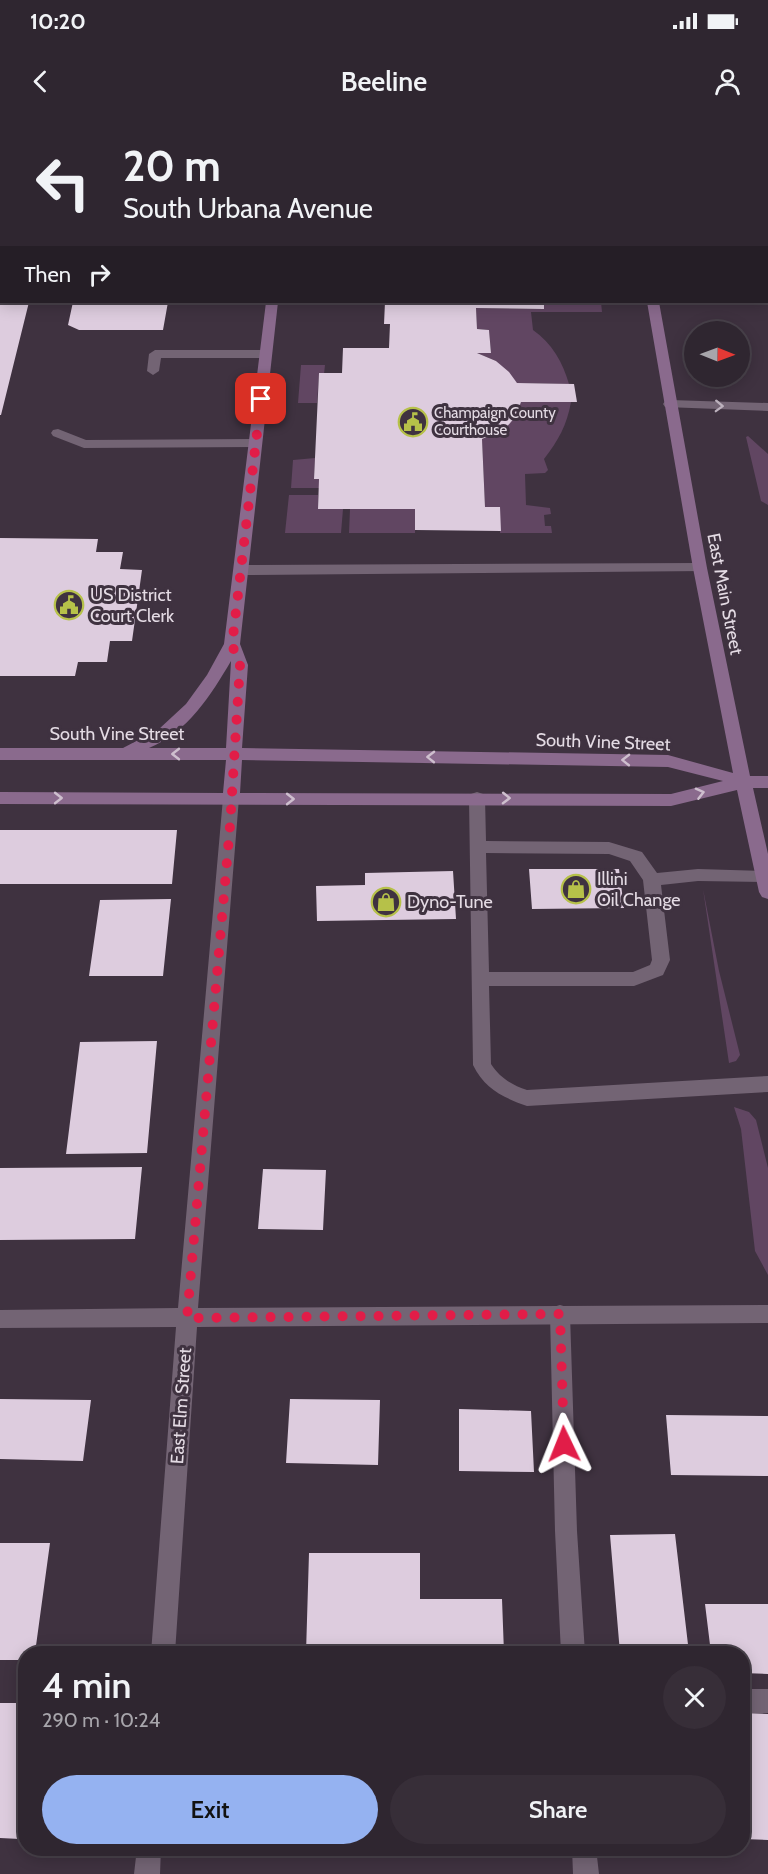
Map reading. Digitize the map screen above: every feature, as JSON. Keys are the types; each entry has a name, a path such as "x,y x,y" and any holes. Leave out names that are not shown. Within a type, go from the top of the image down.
{"main road":[{"name":"East Elm Street","path":"231,798 240,665 232,645 273,303"},
{"name":"East Main Street","path":"653,303 700,568 766,884"},
{"path":"118,754 159,737 188,713 208,688 232,645"},
{"name":"South Vine Street","path":"0,754 234,754 668,761 744,782"},
{"path":"0,798 671,800 744,782 768,782"}],"street":[{"path":"153,371 155,354 266,354"},
{"path":"670,404 768,407"},
{"path":"58,433 84,444 255,443"},
{"path":"242,570 700,568"},
{"name":"East Elm Street","path":"164,1646 187,1318 231,798"},
{"path":"477,798 482,1065 489,1079 506,1091 527,1098 729,1084 768,1084"},
{"path":"478,847 609,848 630,852 645,865 652,880 661,960 657,970 634,979 480,979"},
{"path":"652,880 698,875 766,884"},
{"path":"560,1314 566,1531 573,1646"},
{"path":"0,1319 768,1314"},
{"path":"750,1701 768,1701"},
{"path":"147,1874 148,1856"},
{"path":"585,1856 586,1874"}],"shaded area":[{"path":"544,303 601,303 602,312 531,312 533,330 556,354 569,384 517,383 496,361 477,353 491,353 489,330 477,329 476,308 544,309"},
{"path":"301,365 325,365 324,374 319,374 317,403 298,403"},
{"path":"521,402 571,402 561,432 544,459 548,470 545,473 525,474 526,505 550,508 551,514 544,515 545,526 551,526 552,533 500,533 500,507 485,507 482,439 505,429"},
{"path":"748,436 768,454 768,505 761,501 746,437"},
{"path":"315,458 314,479 319,479 319,488 291,488 293,460"},
{"path":"289,495 318,495 318,509 343,509 341,533 285,533"},
{"path":"350,509 415,509 415,533 349,533"},
{"path":"703,889 719,971 740,1055 736,1061 729,1063"},
{"path":"734,1107 749,1112 756,1120 768,1168 768,1275 755,1251 741,1129"}],"building":[{"path":"0,303 29,303 1,415"},
{"path":"73,303 168,303 163,330 79,330 68,325"},
{"name":"Champaign County Courthouse","path":"385,303 544,303 544,309 476,308 477,329 489,330 491,353 477,353 496,361 509,372 517,383 574,384 577,402 521,402 516,416 505,429 482,439 485,507 500,507 501,531 415,530 415,509 318,509 319,479 314,479 319,373 342,373 343,348 389,348 390,324 384,324"},
{"name":"US District Court Clerk","path":"0,538 98,539 96,552 123,552 120,569 142,570 132,641 110,641 107,662 78,662 75,676 0,676"},
{"path":"0,830 177,830 172,884 0,884"},
{"name":"Illini Oil Change","path":"529,869 619,869 624,908 532,909"},
{"name":"Dyno-Tune","path":"453,871 456,919 317,921 316,886 365,885 365,873"},
{"path":"171,899 163,976 89,976 100,900"},
{"path":"157,1041 147,1153 66,1154 80,1042"},
{"path":"142,1167 135,1239 0,1240 0,1168"},
{"path":"263,1169 326,1170 323,1230 258,1229"},
{"path":"0,1399 91,1400 83,1461 0,1459"},
{"path":"290,1399 380,1400 378,1465 286,1463"},
{"path":"459,1409 531,1411 534,1472 459,1471"},
{"path":"666,1415 768,1416 768,1476 671,1475"},
{"path":"675,1534 688,1646 619,1646 610,1535"},
{"path":"0,1543 50,1543 36,1646 18,1646 18,1660 0,1660"},
{"path":"309,1553 420,1553 420,1599 502,1599 504,1646 306,1646"},
{"path":"705,1604 768,1604 768,1674 750,1673 750,1646 710,1646"},
{"path":"0,1703 18,1703 18,1839 0,1838"},
{"path":"750,1713 768,1714 768,1840 750,1839"}],"place":[{"name":"Champaign County Courthouse","path":"413,422"},
{"name":"US District Court Clerk","path":"69,605"},
{"name":"Illini Oil Change","path":"576,889"},
{"name":"Dyno-Tune","path":"386,902"}],"route":[{"path":"261,399 232,645 240,665 230,826 211,1020 187,1318 560,1314 564,1444"}]}
